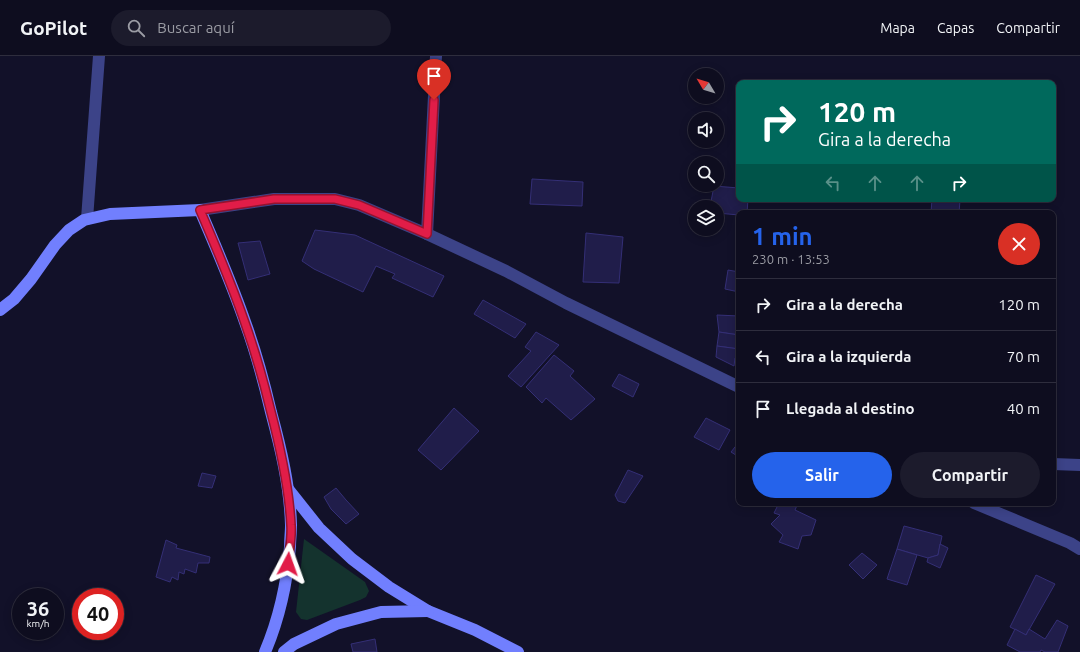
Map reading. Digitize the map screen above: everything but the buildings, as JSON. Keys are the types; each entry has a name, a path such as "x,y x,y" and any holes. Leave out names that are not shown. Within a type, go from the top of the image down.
{"street":[{"path":"87,219 99,56"},
{"path":"427,234 436,56"},
{"path":"0,310 14,299 31,279 55,245 69,230 87,219 110,214 200,210 274,199 335,199 359,205 427,234 506,271 566,303 736,386"},
{"path":"200,210 246,324 263,378 278,437 288,489 291,526 288,564 282,602 265,652"},
{"path":"1056,464 1080,465"},
{"path":"288,489 319,528 352,559 389,587 428,610 475,630 518,652"},
{"path":"981,506 1070,543 1080,549"},
{"path":"284,652 294,644 336,624 381,612 428,610"}],"green space":[{"path":"304,539 365,582 369,591 366,597 307,620 301,619 296,612"}],"route":[{"path":"288,564 291,526 288,489 278,437 263,378 246,324 200,210 274,199 335,199 359,205 427,234 434,100"}]}
